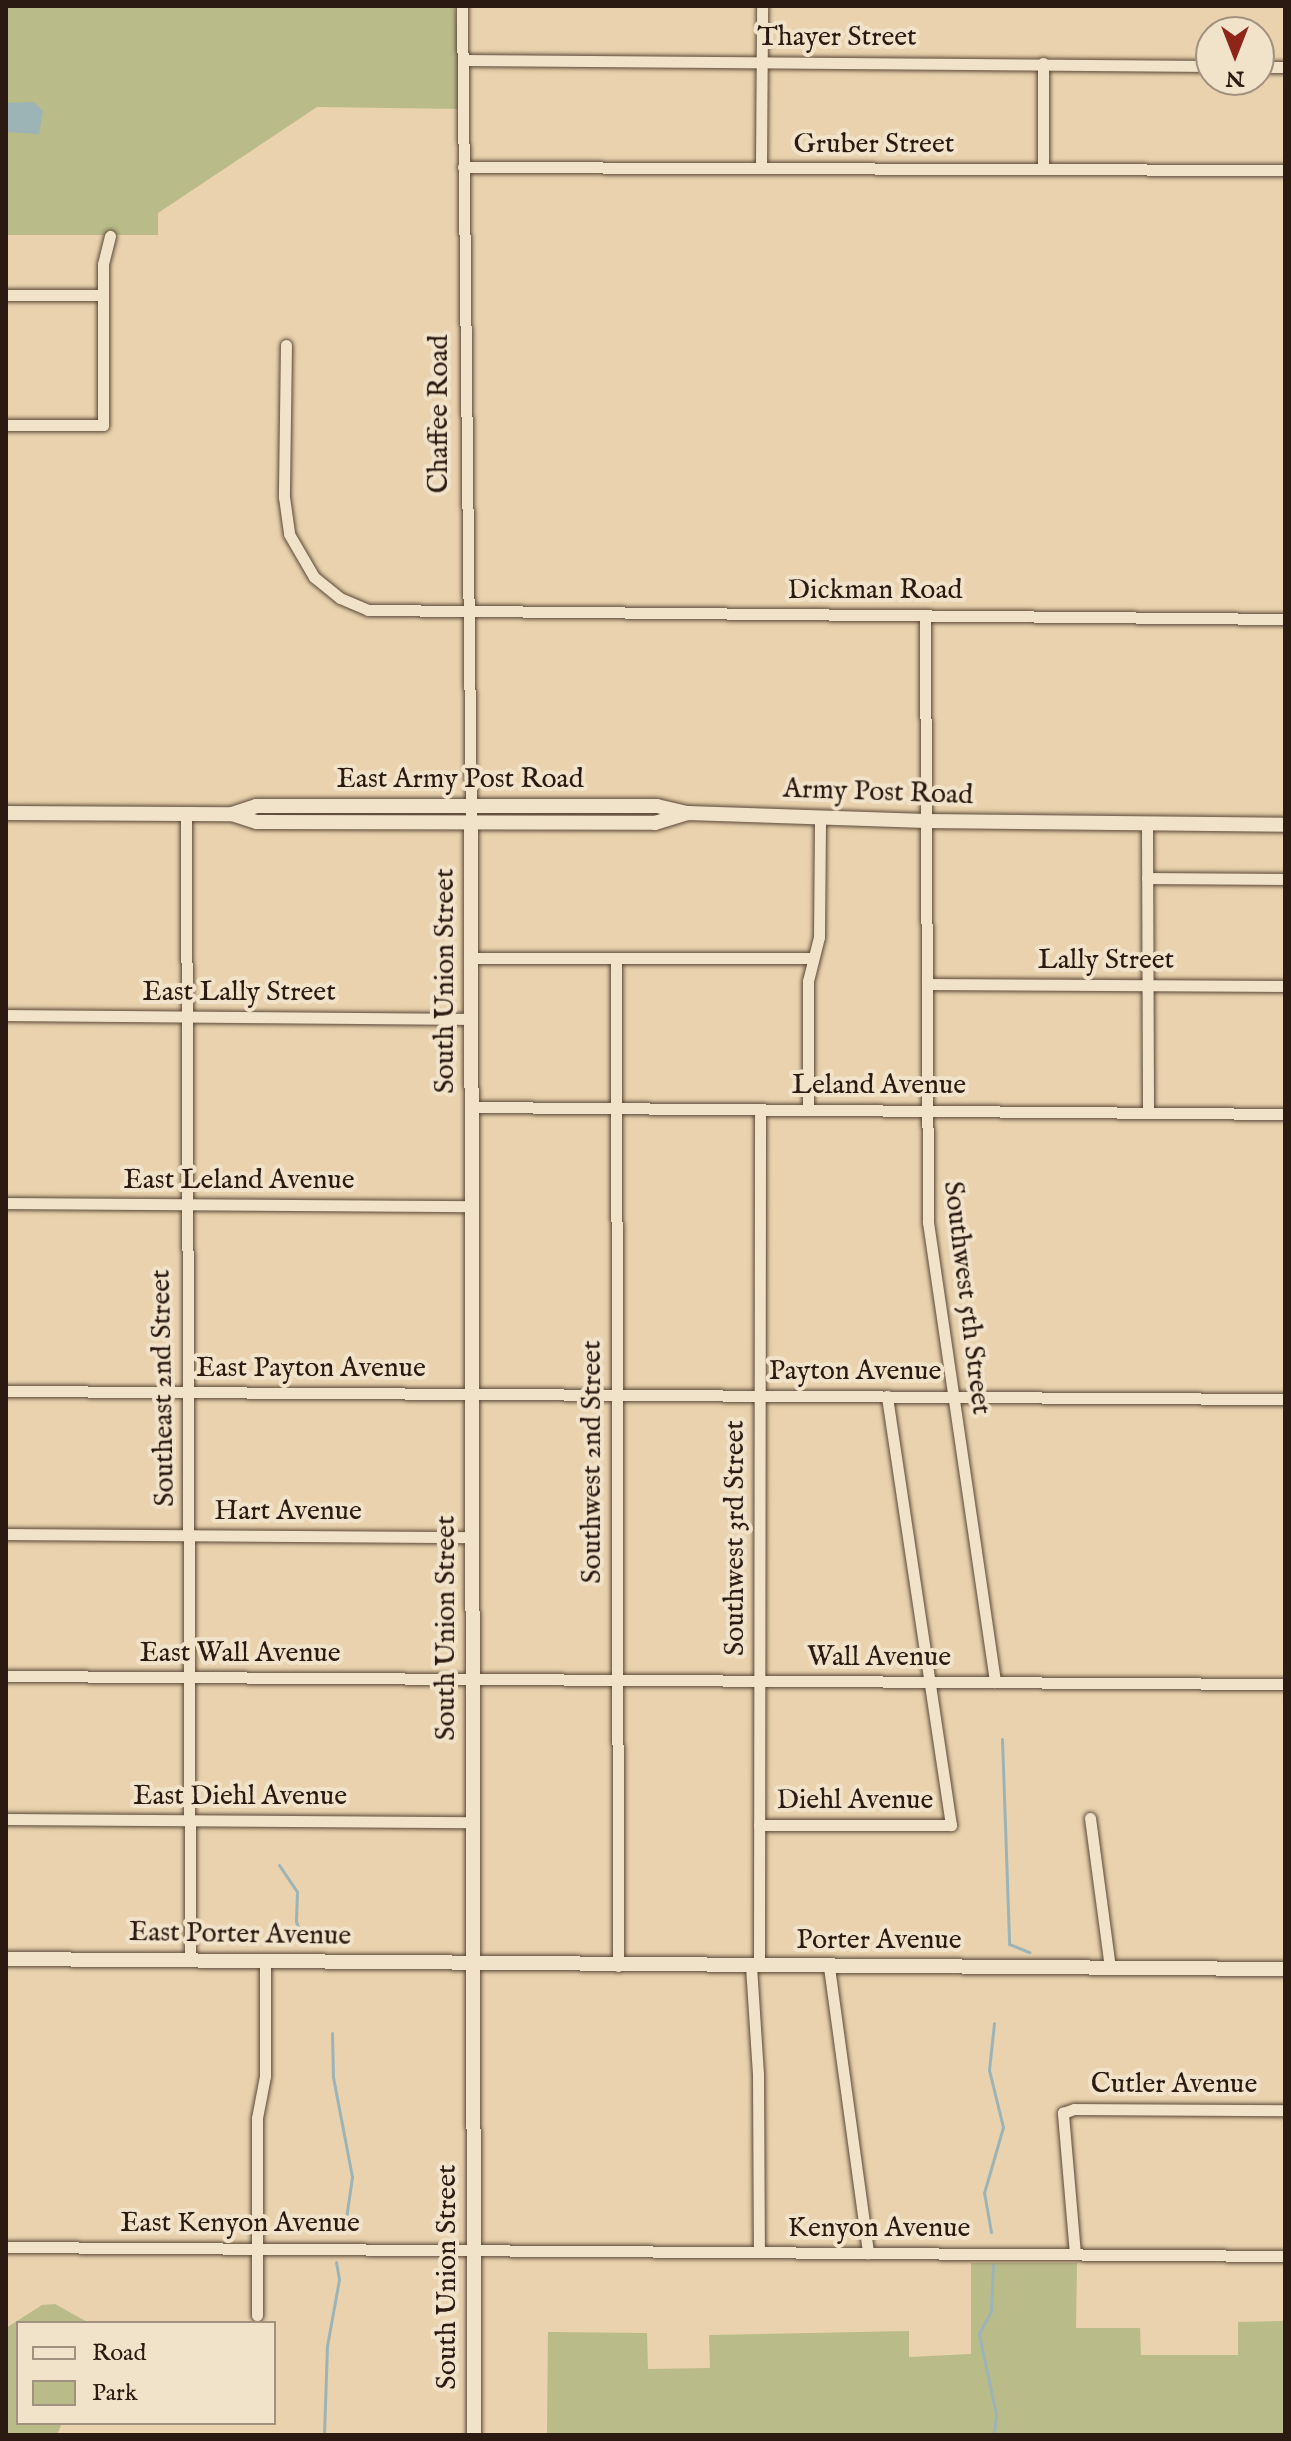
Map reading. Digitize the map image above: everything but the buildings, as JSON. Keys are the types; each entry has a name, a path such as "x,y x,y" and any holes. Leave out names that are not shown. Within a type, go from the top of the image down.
{"street":[{"name":"Chaffee Road","path":"462,6 465,613 471,822"},
{"path":"761,168 762,6"},
{"name":"Thayer Street","path":"463,60 1195,66"},
{"path":"1043,63 1043,169"},
{"name":"Gruber Street","path":"463,167 1285,170"},
{"path":"6,425 103,425 103,295 110,236"},
{"path":"6,295 103,295"},
{"name":"Dickman Road","path":"286,345 285,517 303,563 326,588 368,610 1285,619"},
{"name":"Southwest 5th Street","path":"925,615 928,1222 995,1682"},
{"name":"East Army Post Road","path":"6,813 186,815 232,814 256,806 470,805 657,806 688,813"},
{"name":"Army Post Road","path":"471,822 655,823 688,813 926,821 1285,825"},
{"name":"East Army Post Road","path":"232,814 257,822 471,822"},
{"name":"Southeast 2nd Street","path":"186,815 186,1204 191,1535 190,1960"},
{"path":"808,1110 808,981 819,937 820,817"},
{"name":"South Union Street","path":"471,822 474,2435"},
{"path":"1147,823 1148,1113"},
{"path":"1147,878 1285,879"},
{"path":"472,958 813,958"},
{"name":"Southwest 2nd Street","path":"616,958 618,1966"},
{"name":"Lally Street","path":"927,984 1285,986"},
{"name":"East Lally Street","path":"6,1015 472,1019"},
{"name":"Leland Avenue","path":"472,1107 1285,1114"},
{"name":"Southwest 3rd Street","path":"759,2252 755,1966 759,1825 760,1109"},
{"name":"East Leland Avenue","path":"6,1203 472,1206"},
{"name":"East Payton Avenue","path":"6,1391 472,1393"},
{"name":"Payton Avenue","path":"472,1393 1285,1399"},
{"path":"887,1396 929,1682"},
{"name":"Hart Avenue","path":"6,1534 473,1537"},
{"name":"East Wall Avenue","path":"6,1676 473,1680"},
{"name":"Wall Avenue","path":"473,1680 1285,1684"},
{"name":"Diehl Avenue","path":"759,1825 951,1825 929,1682"},
{"path":"1090,1818 1110,1968"},
{"name":"East Diehl Avenue","path":"6,1819 473,1822"},
{"name":"East Porter Avenue","path":"6,1959 473,1965"},
{"path":"257,2315 265,1960"},
{"name":"Porter Avenue","path":"473,1965 1285,1969"},
{"path":"829,1967 868,2253"},
{"name":"Cutler Avenue","path":"1075,2254 1063,2113 1074,2109 1285,2110"},
{"name":"East Kenyon Avenue","path":"6,2247 473,2250"},
{"name":"Kenyon Avenue","path":"473,2250 1285,2256"}],"green space":[{"path":"6,6 455,6 463,109 317,107 158,213 158,235 6,235"},
{"path":"971,2263 1077,2263 1076,2328 1140,2328 1141,2355 1238,2355 1238,2322 1285,2321 1285,2435 547,2435 548,2332 647,2333 648,2369 710,2368 709,2335 909,2331 909,2357 971,2354"},
{"path":"55,2304 85,2321 17,2321 42,2305"},
{"path":"16,2322 16,2425 61,2425 57,2435 6,2435 6,2328"}],"water":[{"path":"34,102 43,111 39,134 6,132 6,103"}],"waterway":[{"path":"1002,1739 1009,1944 1029,1952"},
{"path":"279,1865 297,1892 296,1921 303,1942"},
{"path":"991,2232 984,2193 1003,2127 989,2070 994,2023"},
{"path":"332,2033 333,2077 352,2177 345,2225"},
{"path":"324,2435 327,2346 339,2279 336,2262"},
{"path":"993,2265 991,2311 979,2334 996,2415 994,2435"}]}
